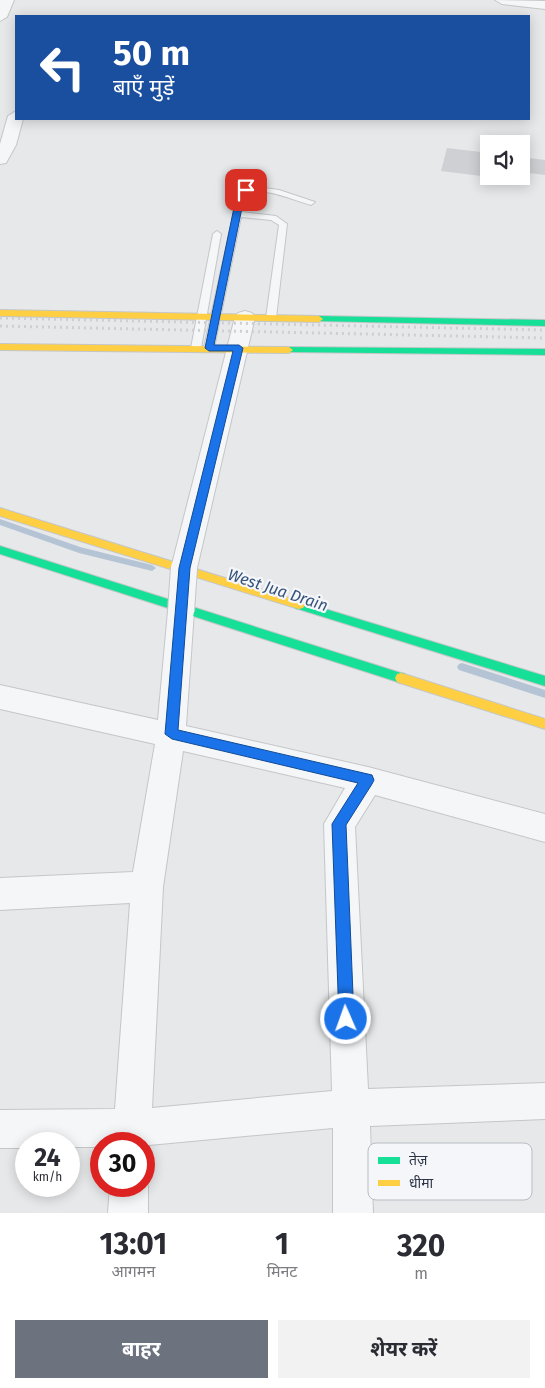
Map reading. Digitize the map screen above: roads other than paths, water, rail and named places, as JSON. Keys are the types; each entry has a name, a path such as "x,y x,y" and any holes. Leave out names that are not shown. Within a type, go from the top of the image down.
{"main road":[{"path":"0,313 545,323"},
{"path":"0,347 545,352"},
{"path":"0,512 545,682"},
{"path":"0,550 162,604 336,656 545,724"}],"street":[{"path":"0,17 7,0"},
{"path":"502,0 545,6"},
{"path":"0,159 8,145 13,112"},
{"path":"132,1132 148,887 172,734 184,568 239,348 244,317"},
{"path":"0,697 172,734 368,780 545,828"},
{"path":"353,1213 351,1108 339,824 368,780"},
{"path":"0,894 148,887"},
{"path":"155,1133 351,1108 545,1101"},
{"path":"0,1129 90,1134"},
{"path":"128,1213 129,1197"}],"lane":[{"path":"209,348 240,198 246,190 262,189 310,202"},
{"path":"237,214 272,218 283,224 271,318"},
{"path":"196,348 218,234"}],"waterway":[{"name":"West Jua Drain","path":"0,522 79,550 152,568"},
{"name":"West Jua Drain","path":"462,667 545,694"}],"railway":[{"path":"0,318 545,330"},
{"path":"0,326 545,338"}]}
